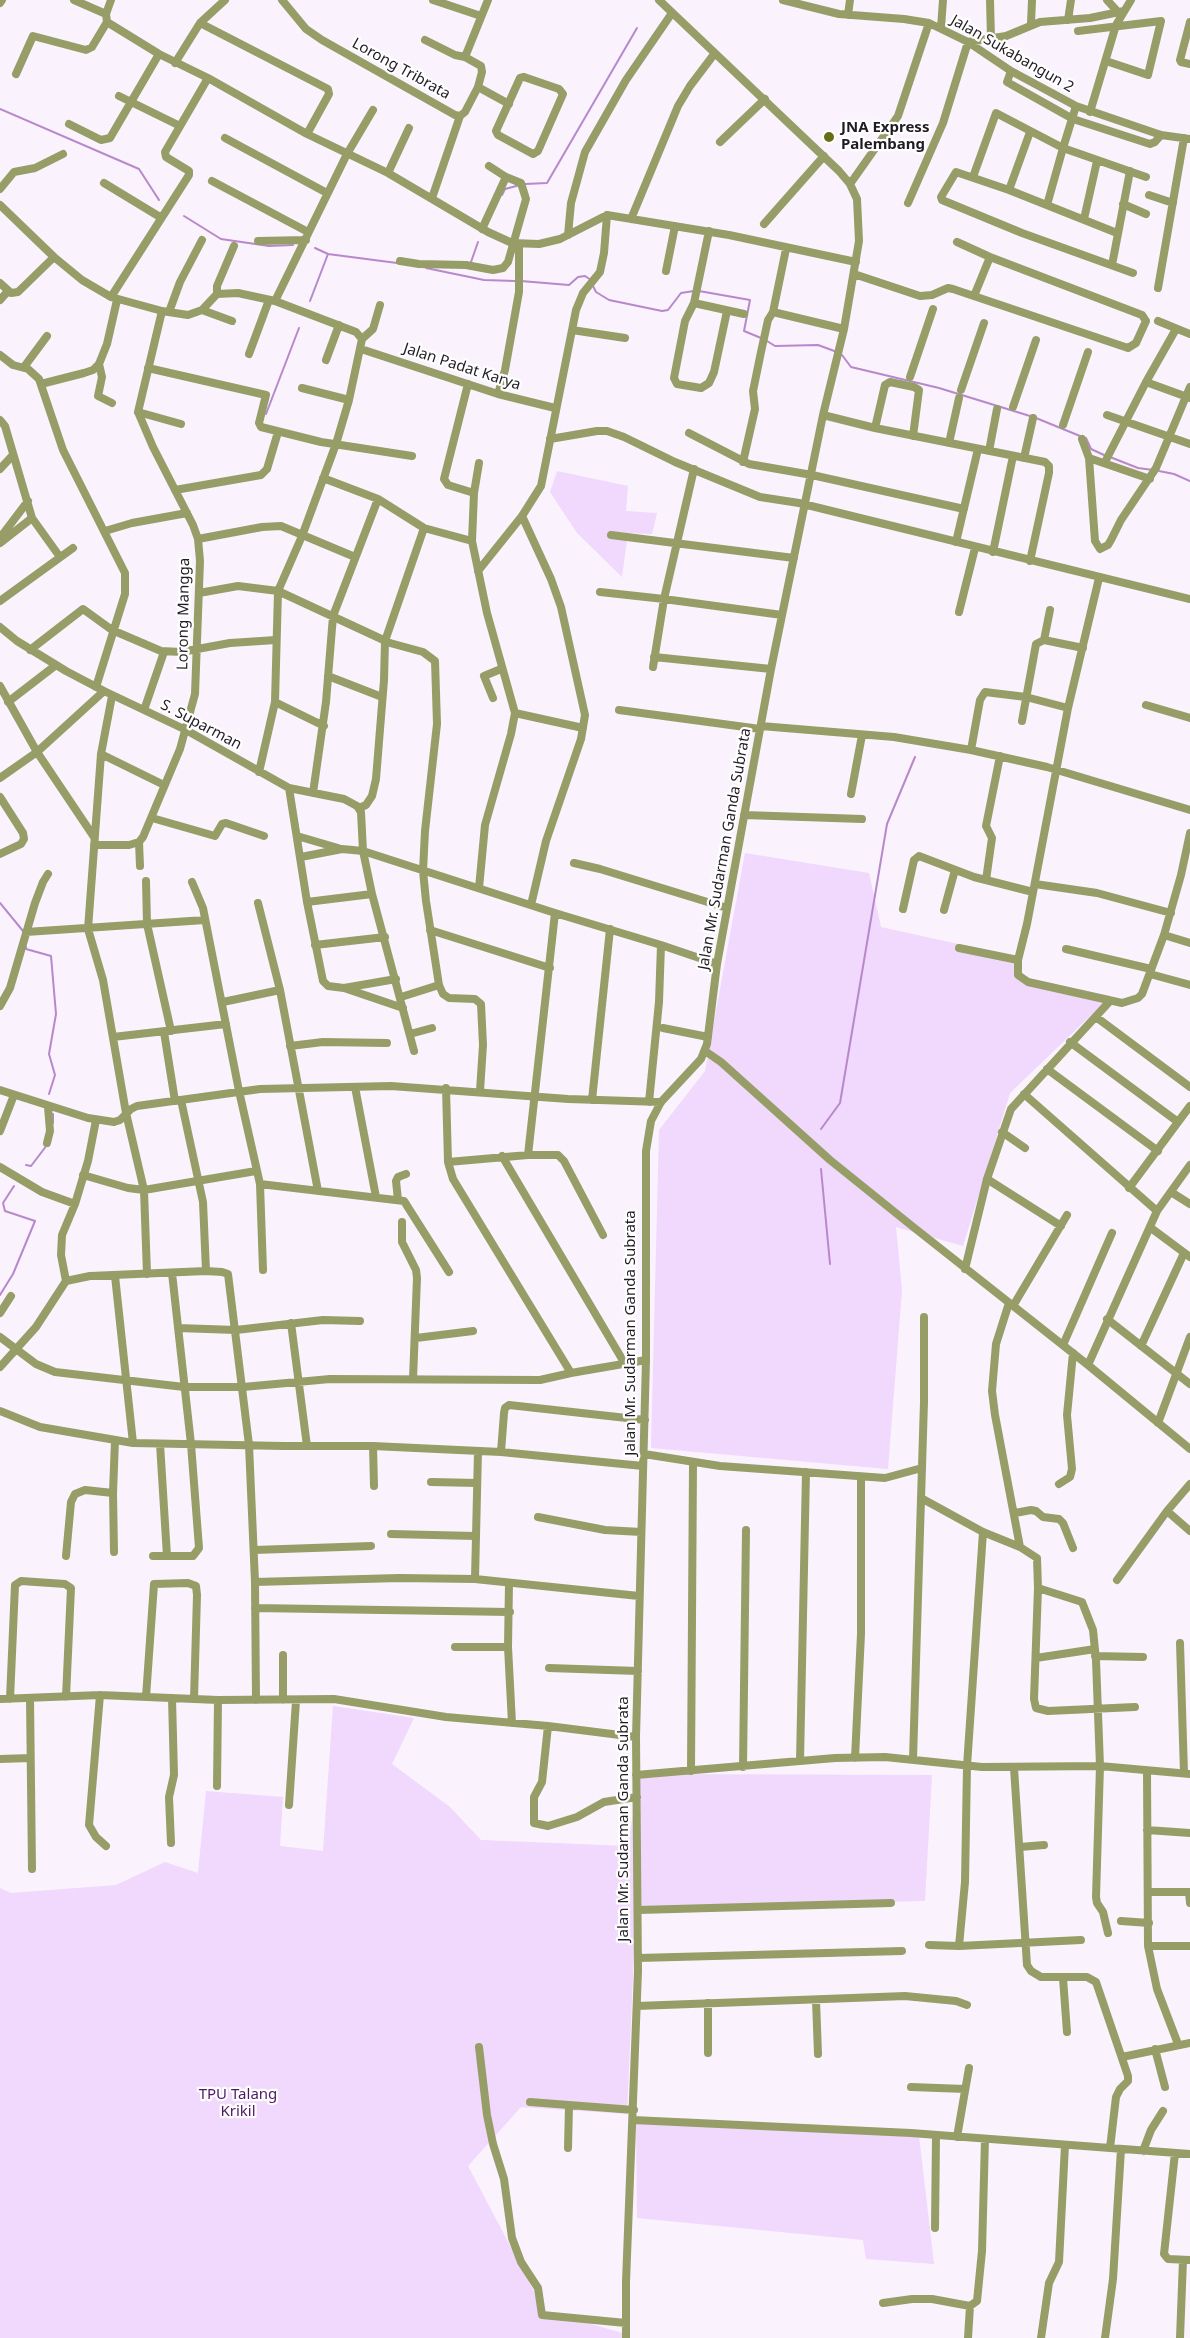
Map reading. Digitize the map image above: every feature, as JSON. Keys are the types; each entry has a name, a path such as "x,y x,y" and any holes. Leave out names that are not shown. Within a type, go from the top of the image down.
{"street":[{"path":"74,0 107,18 174,63 208,78 307,134 388,173 482,229 516,243 540,244 560,239 607,215 709,231 856,262"},
{"path":"16,74 33,36 86,50 92,46 107,18 111,0"},
{"path":"174,63 200,23 225,0"},
{"name":"Lorong Tribrata","path":"282,0 306,29 322,40 454,115 460,116 465,112 478,87"},
{"path":"433,0 481,16"},
{"path":"465,57 488,0"},
{"path":"659,0 765,99 850,184 898,116 929,23"},
{"name":"Jalan Sukabangun 2","path":"783,0 811,4 848,15 929,23 968,42 1041,89 1076,106 1161,135 1187,139"},
{"path":"848,15 850,0"},
{"path":"941,28 943,0"},
{"path":"990,0 991,38"},
{"path":"1031,24 1032,0"},
{"path":"1068,20 1071,0"},
{"path":"1107,0 1121,11"},
{"path":"1090,112 1121,11 1131,0"},
{"path":"908,203 943,123 968,42 1018,32 1031,24 1121,11"},
{"path":"568,235 571,203 585,152 626,80 672,13"},
{"path":"1078,31 1159,20 1161,22 1148,75 1106,61"},
{"path":"1190,22 1180,60 1181,63 1190,64"},
{"path":"200,23 328,89 329,94 307,134"},
{"path":"425,40 454,56 473,60 482,69 478,87 509,104"},
{"path":"631,219 678,106 715,53"},
{"path":"69,124 101,140 107,140 159,54"},
{"path":"1011,71 1006,82 1073,118 1134,141 1150,144 1161,135"},
{"path":"522,77 562,91 563,98 536,154 496,134 496,129 509,104 522,77"},
{"path":"41,384 93,370 99,364 103,356 114,299 160,217 189,175 189,171 166,157 165,153 208,78"},
{"path":"1037,100 1041,89"},
{"path":"119,96 180,126"},
{"path":"720,141 765,99"},
{"path":"1047,205 1076,106"},
{"path":"249,354 272,301 347,154 373,110"},
{"path":"974,177 994,113 1063,148 1146,177"},
{"path":"432,198 460,116"},
{"path":"1108,131 1112,120"},
{"path":"1134,141 1136,127"},
{"path":"388,173 409,128"},
{"path":"1009,190 1030,132"},
{"path":"225,138 327,193"},
{"path":"1158,288 1187,139"},
{"path":"0,189 15,172 35,168 63,154"},
{"path":"764,224 824,156"},
{"path":"1084,219 1098,161"},
{"path":"400,261 419,264 470,265 493,270 503,268 516,243 526,199 522,185 489,166"},
{"path":"1112,265 1130,171"},
{"path":"1117,233 1009,190 955,172 941,199 1022,233 1133,273"},
{"path":"482,229 506,177"},
{"path":"212,181 307,236"},
{"path":"104,183 160,217"},
{"name":"Jalan Mr. Sudarman Ganda Subrata","path":"626,2338 638,1958 636,1737 646,1360 645,1160 651,1121 661,1102 692,1070 705,1051 708,1037 717,964 771,669 823,415 844,329 856,262 859,241 858,211 857,199 850,184"},
{"path":"1149,195 1173,203"},
{"path":"1123,204 1146,214"},
{"path":"0,205 54,257 82,280 114,299 165,312 188,315 202,310 217,294 238,292 272,301 339,325 356,332 362,339"},
{"path":"478,571 522,516 541,486 572,330 580,300 600,272 607,215"},
{"path":"666,271 675,226"},
{"path":"709,231 694,300 685,321 674,378 680,386 701,388 709,383 714,372 727,311"},
{"path":"258,241 307,236"},
{"path":"181,424 138,412 148,368 165,312 202,240"},
{"path":"854,274 920,296 932,295 948,288 1128,348 1136,343 1146,321 1142,315 990,257 957,242"},
{"path":"498,394 505,370 519,280 516,243"},
{"path":"217,294 217,285 234,246"},
{"path":"743,462 755,409 753,391 786,249"},
{"path":"0,283 12,293 20,291 54,257"},
{"path":"974,296 990,257"},
{"path":"0,300 8,291"},
{"path":"694,300 744,314"},
{"path":"259,772 275,702 278,591 302,536 336,444 350,400 362,339 374,329 380,305"},
{"path":"910,377 933,309"},
{"path":"202,310 232,321"},
{"path":"773,312 844,329"},
{"path":"1158,321 1190,334"},
{"path":"949,443 960,394 984,323"},
{"path":"326,360 339,325"},
{"path":"1107,458 1176,329"},
{"path":"572,330 625,338"},
{"path":"24,368 46,336"},
{"path":"1013,408 1036,340"},
{"name":"Jalan Padat Karya","path":"361,350 498,394 555,408"},
{"path":"1063,425 1088,352"},
{"path":"0,355 35,375 41,384 63,450 122,565 126,580 125,594 112,630 100,689 38,752 0,778"},
{"path":"99,364 102,377 98,396 112,403"},
{"path":"148,368 266,395 260,426 336,444 412,456"},
{"path":"875,428 885,385 890,382 914,387 919,390 913,436"},
{"path":"1146,382 1187,398"},
{"path":"468,384 444,479 448,485 474,493"},
{"path":"1082,439 1089,458 1095,541 1100,549 1108,545 1121,520 1153,474 1190,387"},
{"path":"302,388 350,400"},
{"path":"989,451 997,409"},
{"name":"Lorong Mangga","path":"138,412 187,513 198,540 200,561 195,694 180,749 152,818 139,842"},
{"path":"823,415 875,428 1045,462 1049,469 1030,561"},
{"path":"1107,415 1190,444"},
{"path":"1024,458 1033,418"},
{"path":"0,420 5,426 32,518 60,557"},
{"path":"550,439 607,431 750,494 1190,599"},
{"path":"175,490 261,475 267,469 278,432"},
{"path":"689,433 743,462 964,509"},
{"path":"956,542 978,449"},
{"path":"0,469 13,455"},
{"path":"993,552 1013,456"},
{"path":"1089,458 1107,458 1153,474"},
{"path":"479,463 474,493 472,541 501,669 515,713 485,825 479,888"},
{"path":"653,667 664,598 694,469"},
{"path":"323,478 378,499 424,528 472,541"},
{"path":"313,793 324,726 333,616 378,499"},
{"path":"0,538 28,501"},
{"path":"105,531 132,523 187,513"},
{"path":"522,516 551,579 561,607 584,705 584,728 546,841 531,905"},
{"path":"0,543 32,518"},
{"path":"198,540 275,526 355,557"},
{"path":"414,1051 372,894 363,851 359,808 369,801 374,790 385,641 424,528"},
{"path":"611,535 794,558"},
{"path":"0,601 73,548"},
{"path":"959,612 975,548"},
{"path":"1099,578 1068,708 1018,960 1018,975 1028,982 1075,991 1110,1001 1128,1002 1138,998 1151,972 1186,877 1190,833"},
{"path":"199,593 238,586 278,591 385,641 423,652 433,658 436,664 437,724 423,871 439,985 445,996 475,999 481,1004 483,1046 480,1091"},
{"path":"600,592 664,598 782,615"},
{"path":"30,650 83,609 112,630 164,652 198,650 230,643 276,640"},
{"path":"1044,640 1050,610"},
{"name":"S. Suparman","path":"2,633 112,696 186,730 289,788 344,799 359,808"},
{"path":"1022,721 1034,647 1038,642 1044,640 1083,648"},
{"path":"144,710 164,652"},
{"path":"654,657 771,669"},
{"path":"8,702 56,665"},
{"path":"493,698 484,676 501,669"},
{"path":"328,676 382,697"},
{"path":"0,686 94,841"},
{"path":"971,750 981,695 989,692 1068,708"},
{"path":"112,696 101,754 88,929 103,980 126,1113 144,1190 147,1274"},
{"path":"275,702 324,726"},
{"path":"1146,705 1190,718"},
{"path":"619,710 760,728 904,738 1000,756 1056,770 1190,810"},
{"path":"515,713 584,728"},
{"path":"851,794 862,735"},
{"path":"101,754 164,785"},
{"path":"986,880 992,838 986,826 1000,756"},
{"path":"289,788 307,902 323,981 332,987 344,988 403,1008"},
{"path":"0,797 23,833 24,839 21,844 0,854"},
{"path":"744,815 862,819"},
{"path":"152,818 215,836 222,824 226,823 264,836"},
{"path":"297,836 342,849 363,851 717,964"},
{"path":"94,841 129,845 139,842 140,866"},
{"path":"301,857 342,849"},
{"path":"903,909 916,857 921,856 986,880 1034,888 1097,893 1171,913"},
{"path":"574,863 727,908"},
{"path":"944,910 955,870"},
{"path":"0,1006 10,988 26,932 43,882 48,874"},
{"path":"146,881 147,924 168,1032 178,1100 200,1181 205,1223 206,1271"},
{"path":"192,882 200,899 205,920 238,1092 260,1184 263,1270"},
{"path":"307,902 372,894"},
{"path":"258,903 280,990 318,1191"},
{"path":"528,1155 555,913"},
{"path":"26,932 205,920"},
{"path":"592,1100 610,929"},
{"path":"430,930 550,968"},
{"path":"1164,935 1190,943"},
{"path":"315,945 385,937"},
{"path":"648,1102 660,1002 661,945"},
{"path":"959,948 1018,960"},
{"path":"1066,949 1190,985"},
{"path":"344,988 396,979"},
{"path":"401,997 439,985"},
{"path":"222,1002 280,990"},
{"path":"965,1269 987,1179 1011,1109 1110,1001"},
{"path":"1096,1017 1190,1086"},
{"path":"113,1037 226,1024"},
{"path":"410,1034 432,1028"},
{"path":"663,1028 708,1037"},
{"path":"290,1046 323,1042 387,1043"},
{"path":"1070,1042 1178,1122"},
{"path":"705,1051 721,1062 830,1160 1190,1449"},
{"path":"1047,1070 1158,1150"},
{"path":"0,1090 48,1107 96,1120 118,1122 137,1106 260,1089 391,1086 446,1088 592,1100 661,1102"},
{"path":"355,1087 376,1197"},
{"path":"446,1088 448,1162 458,1190 571,1373"},
{"path":"1024,1094 1156,1212"},
{"path":"0,1131 14,1095"},
{"path":"1129,1188 1190,1106"},
{"path":"47,1143 50,1126 48,1107"},
{"path":"66,1281 61,1245 62,1235 75,1204 96,1120"},
{"path":"1002,1132 1025,1148"},
{"path":"448,1162 502,1156 553,1154 562,1158 603,1235"},
{"path":"502,1156 625,1364"},
{"path":"1088,1365 1107,1319 1151,1228 1156,1212 1190,1165"},
{"path":"0,1167 42,1192 75,1204"},
{"path":"83,1174 128,1188 144,1190 256,1171"},
{"path":"398,1200 396,1181 398,1177 406,1174"},
{"path":"987,1179 1061,1226"},
{"path":"260,1184 398,1200 406,1204 449,1272"},
{"path":"1171,1192 1190,1204"},
{"path":"1020,1547 992,1391 996,1344 1011,1305 1067,1215"},
{"path":"402,1222 402,1242 416,1270 416,1338 413,1379"},
{"path":"1142,1346 1187,1255 1151,1228"},
{"path":"1063,1345 1112,1233"},
{"path":"0,1367 41,1320 61,1285 66,1281 81,1276 206,1271 222,1272 229,1276 249,1444 255,1582 256,1700"},
{"path":"153,1556 193,1556 198,1552 191,1444 172,1273"},
{"path":"115,1276 133,1443"},
{"path":"0,1312 11,1296"},
{"path":"913,1760 924,1317"},
{"path":"1107,1319 1190,1384"},
{"path":"178,1328 236,1330 322,1320 360,1321"},
{"path":"291,1323 308,1446"},
{"path":"416,1338 473,1330"},
{"path":"1158,1423 1190,1336"},
{"path":"0,1337 36,1364 55,1372 183,1387 243,1387 335,1379 540,1380 646,1360"},
{"path":"1059,1484 1072,1473 1067,1414 1073,1353"},
{"path":"501,1452 504,1413 505,1408 509,1405 645,1420"},
{"path":"0,1411 40,1427 133,1443 373,1446 501,1452 644,1466"},
{"path":"114,1552 115,1440"},
{"path":"160,1444 166,1556"},
{"path":"373,1446 374,1486"},
{"path":"475,1579 477,1451"},
{"path":"644,1454 693,1463 861,1477 891,1477 922,1468"},
{"path":"691,1770 693,1463"},
{"path":"800,1761 806,1472"},
{"path":"855,1758 861,1634 861,1477"},
{"path":"431,1482 477,1483"},
{"path":"1117,1580 1167,1511 1190,1484"},
{"path":"66,1556 71,1502 75,1494 85,1490 113,1493"},
{"path":"921,1498 983,1532 1020,1547 1037,1558 1034,1699 1038,1710 1098,1710 1135,1707"},
{"path":"1015,1513 1031,1510 1043,1517 1059,1519 1063,1523 1073,1548"},
{"path":"1167,1511 1190,1531"},
{"path":"538,1517 605,1530 641,1532"},
{"path":"744,1767 746,1530"},
{"path":"959,1946 965,1882 967,1766 983,1532"},
{"path":"391,1534 475,1536"},
{"path":"254,1550 371,1546"},
{"path":"255,1582 399,1578 475,1579 639,1596"},
{"path":"10,1699 15,1585 21,1581 65,1584 71,1588 66,1697"},
{"path":"146,1697 154,1584 188,1583 196,1586 197,1595 194,1699"},
{"path":"509,1583 508,1647 512,1724"},
{"path":"1038,1588 1082,1602 1093,1630 1100,1766 1096,1898 1103,1912 1108,1933"},
{"path":"255,1608 510,1612"},
{"path":"636,1775 800,1761 885,1757 967,1766 1014,1768 1100,1766 1187,1774 1180,1643"},
{"path":"455,1647 508,1647"},
{"path":"1036,1658 1095,1652 1143,1657"},
{"path":"283,1655 283,1700"},
{"path":"549,1668 638,1671"},
{"path":"0,1699 100,1695 218,1700 349,1701 446,1717 636,1737"},
{"path":"100,1695 89,1825 96,1837 106,1845"},
{"path":"30,1698 32,1869"},
{"path":"171,1842 170,1797 174,1775 172,1698"},
{"path":"218,1700 218,1786"},
{"path":"289,1804 296,1701"},
{"path":"548,1726 542,1782 534,1797 534,1822 548,1826 577,1817 604,1802 637,1797"},
{"path":"0,1759 30,1758"},
{"path":"1014,1768 1027,1965 1035,1976 1087,1977 1096,1982 1128,2081 1116,2097 1110,2148"},
{"path":"1147,1771 1148,1946 1157,1989 1178,2044"},
{"path":"1148,1830 1190,1833"},
{"path":"1020,1847 1044,1845"},
{"path":"1148,1892 1190,1892 1190,1903"},
{"path":"638,1910 891,1903"},
{"path":"1121,1921 1149,1923"},
{"path":"929,1945 1082,1941"},
{"path":"1148,1946 1190,1946"},
{"path":"638,1958 902,1951"},
{"path":"1063,1978 1067,2032"},
{"path":"637,2006 905,1996 956,2001 967,2005"},
{"path":"816,2000 818,2054"},
{"path":"708,2004 708,2053"},
{"path":"1122,2057 1190,2043"},
{"path":"479,2047 487,2115 504,2179 512,2238 521,2262 538,2288 542,2315 626,2324"},
{"path":"1155,2049 1165,2087"},
{"path":"957,2137 969,2068"},
{"path":"911,2087 965,2089"},
{"path":"530,2102 634,2115 1190,2154"},
{"path":"568,2148 569,2106"},
{"path":"1143,2151 1151,2130 1163,2111"},
{"path":"935,2228 936,2135"},
{"path":"883,2303 932,2299 970,2306 977,2301 980,2282 985,2139"},
{"path":"1041,2338 1049,2283 1059,2262 1065,2145"},
{"path":"1105,2338 1113,2279 1120,2149"},
{"path":"1175,2153 1164,2254 1166,2258 1186,2260 1186,2296 1180,2338"},
{"path":"968,2338 970,2306"},
{"path":"1180,2327 1190,2328"}],"green space":[{"path":"557,471 628,486 626,511 657,513 652,534 628,533 622,577 577,533 550,492"},
{"path":"745,853 869,873 881,927 1017,957 1014,975 1111,996 1010,1093 963,1246 896,1227 902,1290 888,1469 651,1448 659,1130 705,1071"},
{"name":"TPU Talang Krikil","path":"333,1706 414,1718 392,1764 450,1807 481,1840 627,1846 641,1774 932,1775 925,1901 636,1908 627,2114 521,2107 468,2166 544,2310 622,2333 623,2338 0,2338 0,1888 11,1893 116,1885 165,1862 198,1873 206,1791 283,1797 280,1846 323,1851"},
{"path":"636,2119 919,2136 934,2264 866,2259 863,2240 637,2218"}],"waterway":[{"path":"525,184 547,183 637,28"},
{"path":"0,109 139,169 159,200"},
{"path":"502,195 505,189 520,185"},
{"path":"184,216 221,239 269,246 293,245"},
{"path":"471,262 478,242"},
{"path":"315,248 328,254 397,263"},
{"path":"310,301 328,254"},
{"path":"426,268 484,280 515,281"},
{"path":"521,281 569,285 578,277 585,276 591,280"},
{"path":"593,286 596,292 609,300 662,311 668,310 681,293 694,291"},
{"path":"699,291 750,300 744,331 761,338"},
{"path":"266,414 299,328"},
{"path":"767,341 775,346 818,345 837,352"},
{"path":"842,355 851,367 939,388 1030,416"},
{"path":"1036,418 1080,436"},
{"path":"1086,438 1091,449 1104,455"},
{"path":"1110,457 1138,468 1153,470"},
{"path":"1159,471 1190,481"},
{"path":"821,1129 840,1103 887,824 915,757"},
{"path":"0,903 23,931"},
{"path":"26,947 26,949 51,956 56,1014 49,1054 55,1075 49,1094"},
{"path":"53,1114 53,1123"},
{"path":"26,1165 31,1166 47,1145"},
{"path":"821,1169 830,1264"},
{"path":"0,1295 13,1274 35,1221 5,1211 3,1203 14,1186"}],"place":[{"name":"JNA Express Palembang","path":"829,137"}]}
